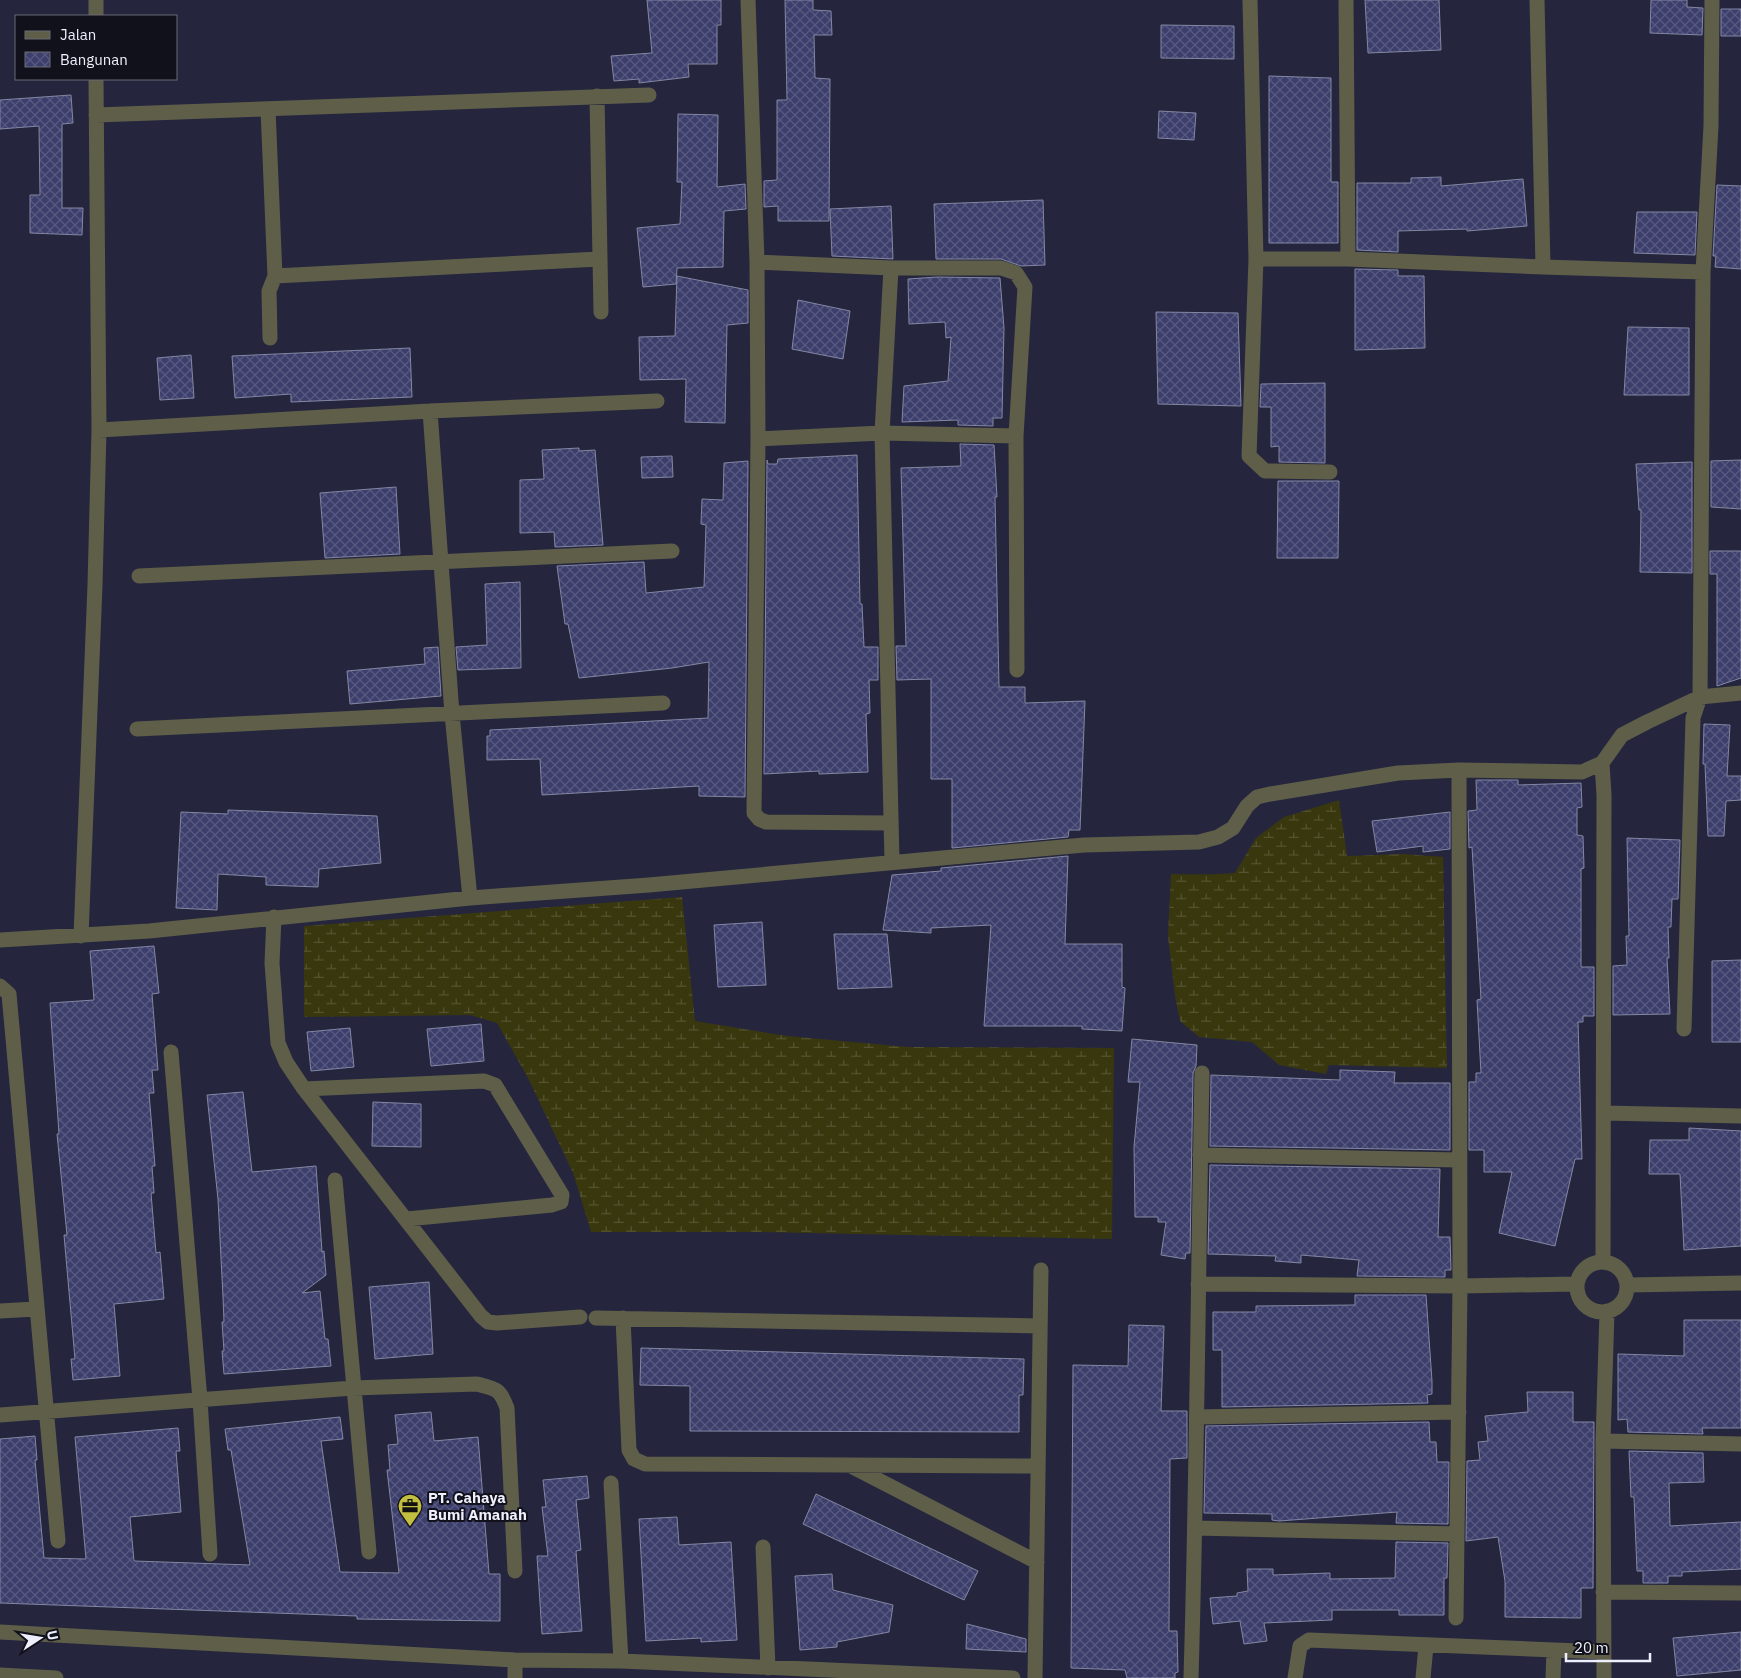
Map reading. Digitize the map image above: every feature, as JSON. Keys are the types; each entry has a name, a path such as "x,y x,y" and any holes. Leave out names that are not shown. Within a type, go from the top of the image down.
{"street":[{"path":"96,0 96,15"},
{"path":"748,0 757,262 758,440 754,813 758,819 766,822 890,823"},
{"path":"1250,0 1256,260 1249,456 1265,471 1330,472"},
{"path":"1346,0 1348,259"},
{"path":"1537,0 1543,267"},
{"path":"1684,1029 1693,718 1700,697 1703,272 1711,126 1712,0"},
{"path":"81,936 95,585 99,430 96,80"},
{"path":"96,115 649,95"},
{"path":"597,96 600,312"},
{"path":"268,109 275,276 269,291 270,338"},
{"path":"275,276 599,259"},
{"path":"1256,260 1348,259 1703,272"},
{"path":"757,262 892,268 1001,268 1016,273 1025,286 1016,436 1017,670"},
{"path":"892,268 882,433 892,861"},
{"path":"99,430 430,411 657,401"},
{"path":"430,411 452,714 470,898"},
{"path":"758,440 882,433 1016,436"},
{"path":"139,576 672,551"},
{"path":"0,940 81,936 470,898 649,885 892,861 1084,845 1199,842 1218,837 1233,828 1247,806 1257,797 1270,794 1398,773 1459,770 1582,772 1602,763 1622,735 1700,697 1741,692"},
{"path":"137,729 663,703"},
{"path":"1602,763 1604,795 1603,1261"},
{"path":"1456,1618 1460,1286 1459,770"},
{"path":"274,917 272,963 278,1043 286,1062 304,1089 481,1316 488,1322 580,1317"},
{"path":"0,986 9,994 58,1541"},
{"path":"171,1052 200,1400 210,1554"},
{"path":"1191,1678 1196,1528 1202,1073"},
{"path":"304,1089 484,1081 496,1085 562,1195 561,1202 552,1205 407,1219"},
{"path":"1604,1113 1741,1116"},
{"path":"1200,1155 1459,1160"},
{"path":"334,1180 369,1552"},
{"path":"1603,1261 1615,1265 1623,1274 1627,1285 1624,1297 1618,1306 1607,1311 1596,1311 1585,1306 1578,1296 1576,1284 1581,1272 1591,1264 1603,1261"},
{"path":"1035,1678 1042,1270"},
{"path":"1627,1285 1741,1283"},
{"path":"1198,1284 1460,1286 1576,1284"},
{"path":"0,1311 36,1309"},
{"path":"1604,1678 1602,1441 1607,1311"},
{"path":"596,1318 1040,1326"},
{"path":"623,1318 629,1450 634,1459 645,1464 1038,1466"},
{"path":"0,1415 353,1388 477,1384 494,1388 502,1394 507,1408 515,1571"},
{"path":"1198,1417 1459,1412"},
{"path":"1602,1441 1741,1444"},
{"path":"850,1465 1037,1562"},
{"path":"611,1482 621,1661"},
{"path":"1196,1528 1457,1534"},
{"path":"763,1547 768,1668"},
{"path":"1603,1597 1741,1594"},
{"path":"0,1632 515,1660 621,1661 1013,1678"},
{"path":"1295,1678 1300,1646 1309,1640 1603,1652"},
{"path":"1423,1678 1426,1646"},
{"path":"1553,1678 1554,1650"},
{"path":"515,1660 515,1678"},
{"path":"0,1675 56,1678"}],"green space":[{"path":"1339,800 1347,856 1403,854 1443,857 1447,1068 1329,1065 1326,1074 1279,1065 1252,1042 1199,1037 1180,1021 1168,936 1171,874 1235,873 1256,838 1284,817"},
{"path":"682,897 695,1021 787,1036 908,1047 1114,1048 1112,1239 756,1232 591,1232 573,1173 529,1080 497,1023 470,1015 304,1017 304,926"}],"building":[{"path":"647,0 721,0 721,25 717,25 717,64 688,64 689,77 639,83 639,79 614,81 611,56 652,53"},
{"path":"785,0 813,0 813,10 831,11 832,35 814,35 815,78 830,79 829,221 778,221 778,206 764,207 764,181 777,180 777,100 787,100"},
{"path":"1365,0 1439,0 1441,50 1368,53"},
{"path":"1651,0 1687,0 1687,7 1703,8 1702,35 1650,33"},
{"path":"1721,9 1741,9 1741,36 1721,36"},
{"path":"1161,25 1234,26 1234,59 1161,58"},
{"path":"1269,76 1331,78 1331,182 1338,182 1338,243 1269,243"},
{"path":"71,95 73,123 62,124 62,208 83,208 82,235 30,233 30,195 40,195 39,126 0,129 0,100"},
{"path":"1159,111 1196,113 1194,140 1158,138"},
{"path":"678,114 718,115 717,187 745,184 746,209 724,211 723,267 677,268 676,284 643,287 637,228 680,224 682,182 677,182"},
{"path":"1441,177 1441,186 1523,179 1527,226 1467,231 1467,229 1398,231 1398,252 1357,250 1357,183 1411,183 1411,178"},
{"path":"1717,185 1741,186 1741,269 1715,267 1716,256 1713,256"},
{"path":"1043,200 1045,265 1021,266 1001,259 936,259 934,204"},
{"path":"891,206 893,259 832,256 830,209"},
{"path":"1637,212 1697,212 1695,255 1634,253"},
{"path":"1355,269 1398,270 1398,276 1424,276 1425,348 1355,350"},
{"path":"677,276 748,290 748,323 727,325 725,423 685,422 686,379 640,380 639,337 675,336"},
{"path":"937,277 1000,278 1004,328 1002,418 993,418 993,426 958,425 958,420 902,422 904,386 948,381 951,337 946,338 945,322 909,324 908,279"},
{"path":"798,300 850,311 843,359 792,349"},
{"path":"1156,312 1238,313 1241,406 1158,404"},
{"path":"1628,327 1689,328 1689,395 1624,395"},
{"path":"410,348 412,397 291,402 291,394 235,398 232,356"},
{"path":"191,355 194,398 160,400 157,358"},
{"path":"1325,383 1325,463 1279,462 1279,446 1271,447 1271,407 1260,407 1261,384"},
{"path":"960,444 994,445 997,497 995,497 999,687 1025,687 1025,703 1085,701 1080,830 1069,830 1068,837 952,848 952,779 931,779 931,679 897,680 896,646 906,646 901,468 961,466"},
{"path":"579,448 579,451 595,450 603,545 555,547 554,532 520,533 520,480 544,479 542,450"},
{"path":"857,455 860,604 862,604 864,647 878,647 878,680 869,680 870,713 866,714 868,772 819,774 819,771 764,774 767,460 768,464 777,464 778,459"},
{"path":"672,456 673,477 642,478 641,457"},
{"path":"1741,460 1741,509 1711,507 1711,461"},
{"path":"748,461 745,797 699,796 699,786 542,795 540,759 487,760 487,736 490,736 490,730 708,718 709,662 579,678 568,624 565,624 557,566 644,562 646,593 704,587 706,525 701,524 702,499 723,500 724,463"},
{"path":"1692,462 1692,573 1640,572 1641,510 1639,510 1636,464"},
{"path":"1278,481 1339,481 1338,558 1277,558"},
{"path":"396,487 400,554 325,558 320,493"},
{"path":"1710,551 1741,551 1741,678 1717,686 1717,574 1710,574"},
{"path":"520,582 521,668 458,670 456,647 487,645 485,584"},
{"path":"438,647 441,696 350,704 347,671 425,664 424,648"},
{"path":"1704,724 1730,725 1727,776 1741,776 1741,800 1726,801 1724,836 1708,836 1705,764 1703,764"},
{"path":"1476,780 1518,780 1518,785 1581,783 1582,807 1577,808 1577,835 1583,836 1584,868 1581,869 1581,967 1594,967 1594,1016 1583,1016 1583,1022 1578,1022 1582,1159 1575,1159 1555,1246 1499,1233 1512,1172 1484,1172 1484,1150 1469,1150 1469,1082 1476,1082 1476,1073 1481,1073 1477,1000 1481,999 1472,847 1469,848 1468,811 1477,810"},
{"path":"228,810 377,816 381,863 319,869 318,887 266,885 266,877 218,874 217,910 176,908 181,812 228,814"},
{"path":"1450,812 1450,849 1423,852 1423,846 1377,852 1372,821"},
{"path":"1627,838 1680,840 1678,899 1672,899 1671,927 1668,927 1669,958 1667,958 1670,1014 1613,1015 1613,966 1627,965 1626,936 1629,936"},
{"path":"1068,856 1065,944 1122,944 1122,987 1125,988 1122,1031 1082,1029 1082,1026 984,1026 991,925 931,928 931,933 883,930 892,875 941,871 941,868"},
{"path":"762,922 766,985 718,987 714,925"},
{"path":"834,934 887,934 892,987 838,989"},
{"path":"154,946 159,993 152,994 158,1070 152,1070 154,1093 149,1093 155,1166 152,1166 154,1193 151,1193 156,1253 160,1252 164,1299 114,1304 120,1376 73,1380 71,1359 75,1359 64,1235 67,1235 57,1134 59,1134 50,1003 94,1000 90,951"},
{"path":"1741,960 1741,1042 1712,1042 1712,961"},
{"path":"481,1024 484,1061 431,1066 427,1029"},
{"path":"350,1028 354,1067 311,1071 307,1032"},
{"path":"1132,1039 1197,1045 1196,1066 1193,1073 1190,1253 1186,1253 1185,1259 1161,1255 1166,1222 1158,1222 1158,1217 1135,1217 1134,1147 1140,1082 1128,1082"},
{"path":"1340,1070 1395,1072 1394,1083 1450,1083 1450,1150 1210,1146 1211,1075 1340,1080"},
{"path":"243,1092 252,1172 316,1166 322,1252 324,1251 326,1275 302,1293 320,1291 325,1339 328,1339 331,1366 224,1374 222,1322 224,1322 218,1199 207,1095"},
{"path":"373,1102 421,1104 421,1147 372,1146"},
{"path":"1689,1128 1741,1131 1741,1246 1684,1250 1680,1174 1649,1174 1650,1140 1689,1140"},
{"path":"1210,1165 1440,1169 1438,1237 1450,1237 1451,1270 1445,1270 1445,1277 1357,1276 1359,1260 1301,1255 1301,1263 1275,1261 1276,1256 1208,1254"},
{"path":"429,1282 433,1354 375,1359 369,1287"},
{"path":"1355,1295 1426,1295 1432,1381 1432,1394 1427,1395 1428,1403 1222,1407 1222,1350 1213,1350 1213,1312 1256,1312 1256,1306 1355,1305"},
{"path":"1684,1320 1741,1320 1741,1428 1702,1428 1703,1434 1628,1432 1627,1419 1618,1420 1618,1354 1684,1356"},
{"path":"1129,1325 1164,1326 1161,1411 1187,1411 1187,1458 1170,1459 1169,1631 1177,1631 1178,1672 1175,1673 1175,1678 1127,1678 1125,1670 1071,1668 1073,1365 1128,1366"},
{"path":"641,1348 1024,1359 1023,1395 1019,1395 1019,1432 690,1431 690,1386 640,1385"},
{"path":"1527,1392 1573,1392 1573,1422 1594,1422 1593,1588 1581,1588 1581,1618 1505,1617 1505,1581 1498,1537 1466,1541 1467,1461 1480,1460 1478,1442 1488,1441 1485,1416 1528,1412"},
{"path":"431,1412 434,1441 478,1437 489,1574 500,1574 500,1621 357,1619 357,1616 0,1603 0,1439 35,1436 37,1460 35,1460 44,1558 86,1559 75,1437 178,1428 180,1451 176,1451 181,1512 130,1517 134,1561 250,1565 231,1450 228,1450 225,1429 340,1417 343,1439 321,1441 340,1572 399,1573 387,1470 390,1470 388,1445 398,1444 395,1415"},
{"path":"1429,1422 1430,1442 1436,1442 1437,1462 1449,1462 1448,1524 1396,1523 1397,1512 1279,1521 1272,1520 1272,1514 1204,1513 1206,1426"},
{"path":"1629,1451 1703,1453 1704,1482 1669,1483 1670,1526 1741,1522 1741,1569 1682,1572 1682,1576 1668,1576 1668,1583 1643,1583 1643,1571 1637,1571 1634,1497 1631,1497"},
{"path":"587,1476 589,1498 576,1500 581,1550 576,1551 582,1631 542,1634 537,1556 548,1556 542,1507 546,1507 543,1480"},
{"path":"816,1494 978,1571 964,1600 803,1524"},
{"path":"677,1517 679,1545 731,1542 737,1640 701,1642 701,1638 646,1641 639,1519"},
{"path":"1396,1542 1448,1543 1447,1578 1444,1578 1444,1615 1399,1615 1399,1610 1332,1610 1332,1620 1264,1623 1267,1641 1244,1644 1240,1621 1213,1624 1210,1598 1237,1596 1237,1593 1248,1591 1247,1569 1273,1569 1273,1575 1330,1573 1330,1579 1395,1578"},
{"path":"832,1574 833,1590 893,1605 889,1632 837,1642 837,1647 800,1650 795,1576"},
{"path":"967,1624 1026,1639 1026,1652 966,1649"},
{"path":"1741,1632 1741,1670 1677,1676 1673,1638"}],"place":[{"name":"PT. Cahaya Bumi Amanah","path":"410,1527"}]}
